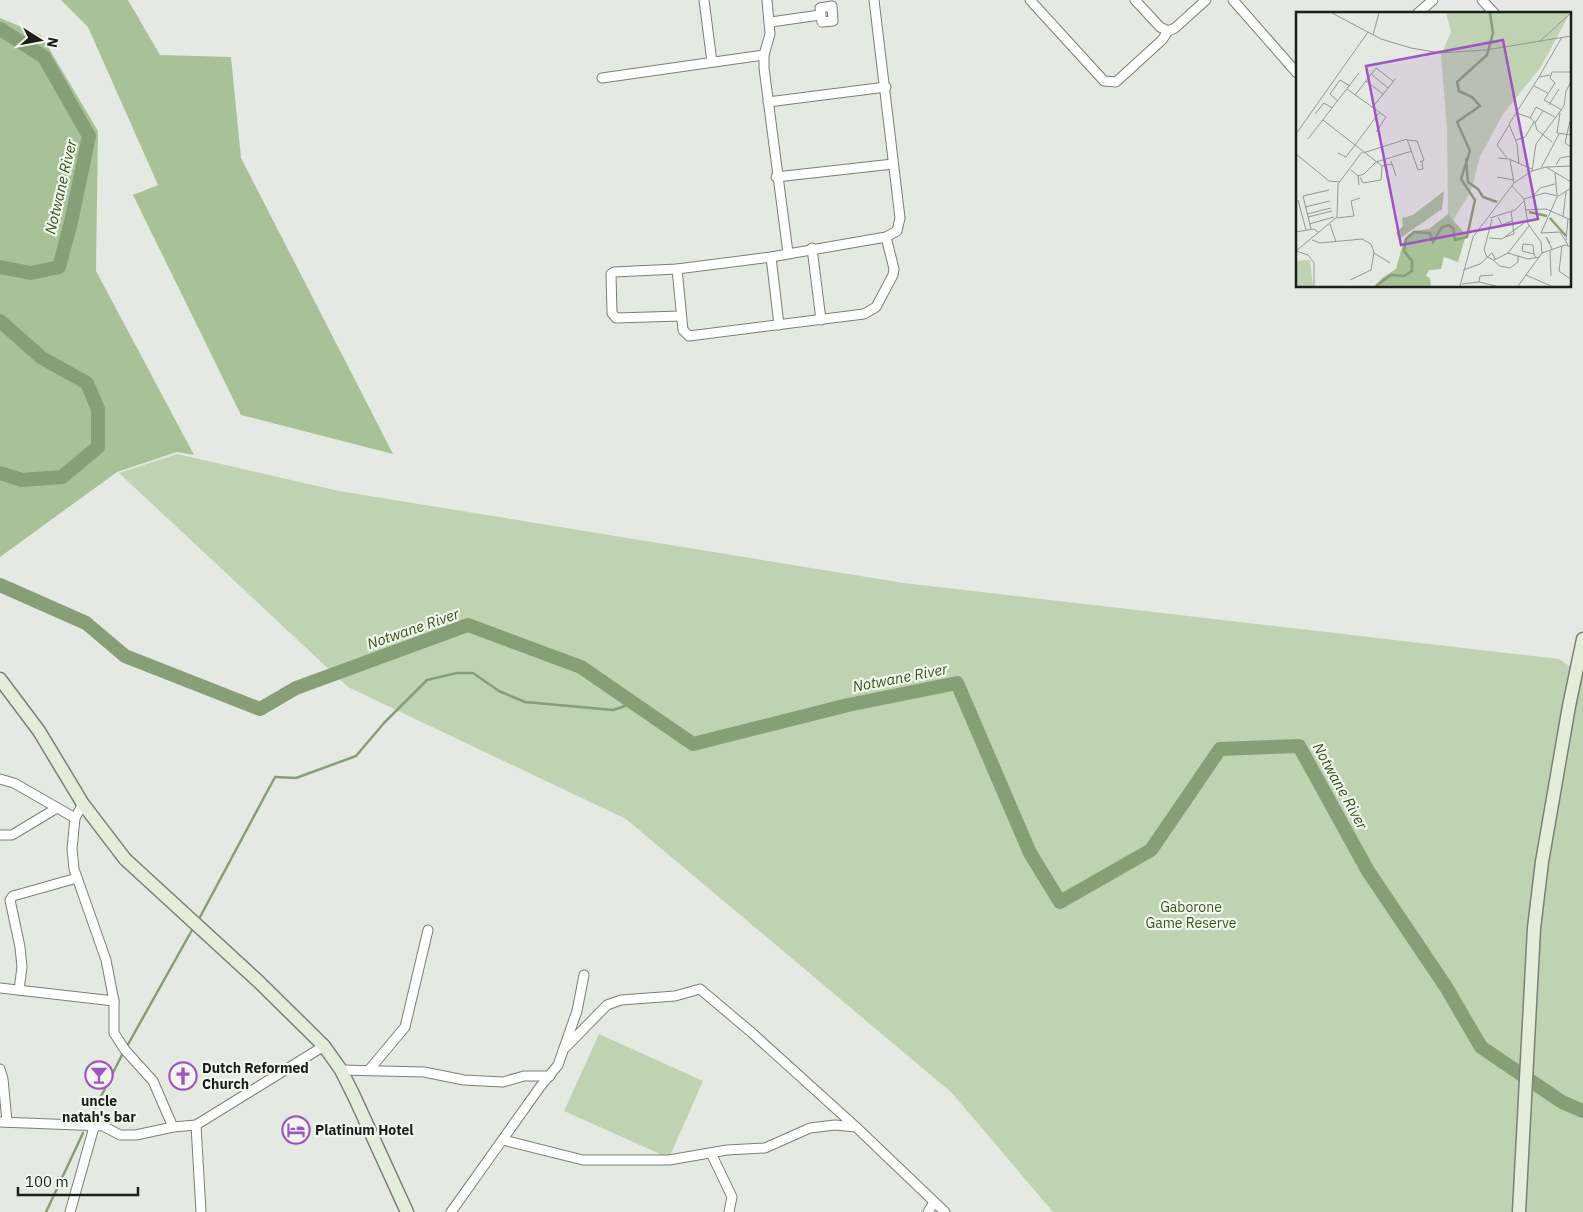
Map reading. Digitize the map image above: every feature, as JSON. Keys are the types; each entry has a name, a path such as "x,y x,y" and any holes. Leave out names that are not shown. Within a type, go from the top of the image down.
{"street":[{"path":"704,0 712,62"},
{"path":"767,0 771,22 770,34 764,55 776,177 788,253"},
{"path":"681,316 619,319 612,313 610,278 612,273 677,269 770,257 812,248 886,237 898,231 900,226 886,87 874,0"},
{"path":"1030,0 1107,82 1116,82 1162,40 1168,31 1175,28 1206,0"},
{"path":"1135,0 1160,27 1168,31"},
{"path":"1233,0 1296,72"},
{"path":"1419,12 1433,0"},
{"path":"1482,0 1493,12"},
{"path":"771,22 820,16"},
{"path":"602,78 764,55"},
{"path":"768,102 886,87"},
{"path":"776,177 893,164"},
{"path":"677,269 683,330 689,336 864,314 876,306 891,280 894,269 886,237"},
{"path":"812,248 821,320"},
{"path":"770,257 779,325"},
{"path":"1520,1212 1526,1050 1534,928 1542,862 1576,664 1583,639"},
{"path":"0,679 39,731 83,804 125,858 259,982 324,1046 341,1070 387,1164 406,1212"},
{"path":"0,780 14,783 75,818"},
{"path":"83,804 75,818 72,849 78,878 106,960 114,1001 115,1036 153,1080 173,1127"},
{"path":"0,835 12,835 57,808"},
{"path":"19,990 22,967 20,947 10,900 13,896 78,878"},
{"path":"369,1070 405,1027 428,930"},
{"path":"451,1212 558,1065 577,1011 584,975"},
{"path":"0,988 114,1001"},
{"path":"566,1046 607,1006 621,1000 675,996 700,989 751,1032 856,1127 946,1212"},
{"path":"0,1069 4,1080 4,1122 103,1126 120,1135 136,1135 173,1127 196,1125 324,1046"},
{"path":"341,1070 424,1072 464,1080 503,1082 524,1076 550,1076"},
{"path":"196,1125 202,1211"},
{"path":"503,1140 582,1160 669,1160 712,1153 765,1148 810,1128 835,1125 856,1127"},
{"path":"70,1212 94,1127"},
{"path":"712,1153 732,1197 729,1212"},
{"path":"928,1212 934,1202"}],"green space":[{"path":"61,0 128,0 160,55 231,57 241,158 393,454 241,415 133,195 158,185 88,27"},
{"path":"0,18 41,35 98,131 96,271 194,455 177,452 117,472 0,557"},
{"name":"Gaborone Game Reserve","path":"177,454 339,491 904,583 1559,659 1583,675 1583,1212 1053,1212 952,1093 626,819 348,687 119,473"},
{"path":"599,1034 703,1081 669,1158 564,1111"}],"waterway":[{"name":"Notwane River","path":"0,29 44,57 89,136 71,222 59,267 31,273 0,267"},
{"name":"Notwane River","path":"0,321 42,358 87,383 98,409 98,447 62,477 22,480 0,473"},
{"name":"Notwane River","path":"0,585 86,623 125,656 260,709 296,688 468,625 581,667 693,744 848,705 957,683 1030,853 1060,902 1151,850 1220,749 1299,746 1368,871 1446,987 1481,1047 1562,1102 1583,1111"},
{"path":"200,917 275,777 296,778 356,756 384,723 427,680 457,673 473,673 499,691 525,702 613,710 634,703"},
{"path":"126,1048 192,930"},
{"path":"89,1120 123,1053"},
{"path":"46,1212 83,1133"}],"place":[{"name":"uncle natah's bar","path":"99,1075"},
{"name":"Dutch Reformed Church","path":"183,1076"},
{"name":"Platinum Hotel","path":"296,1130"}]}
